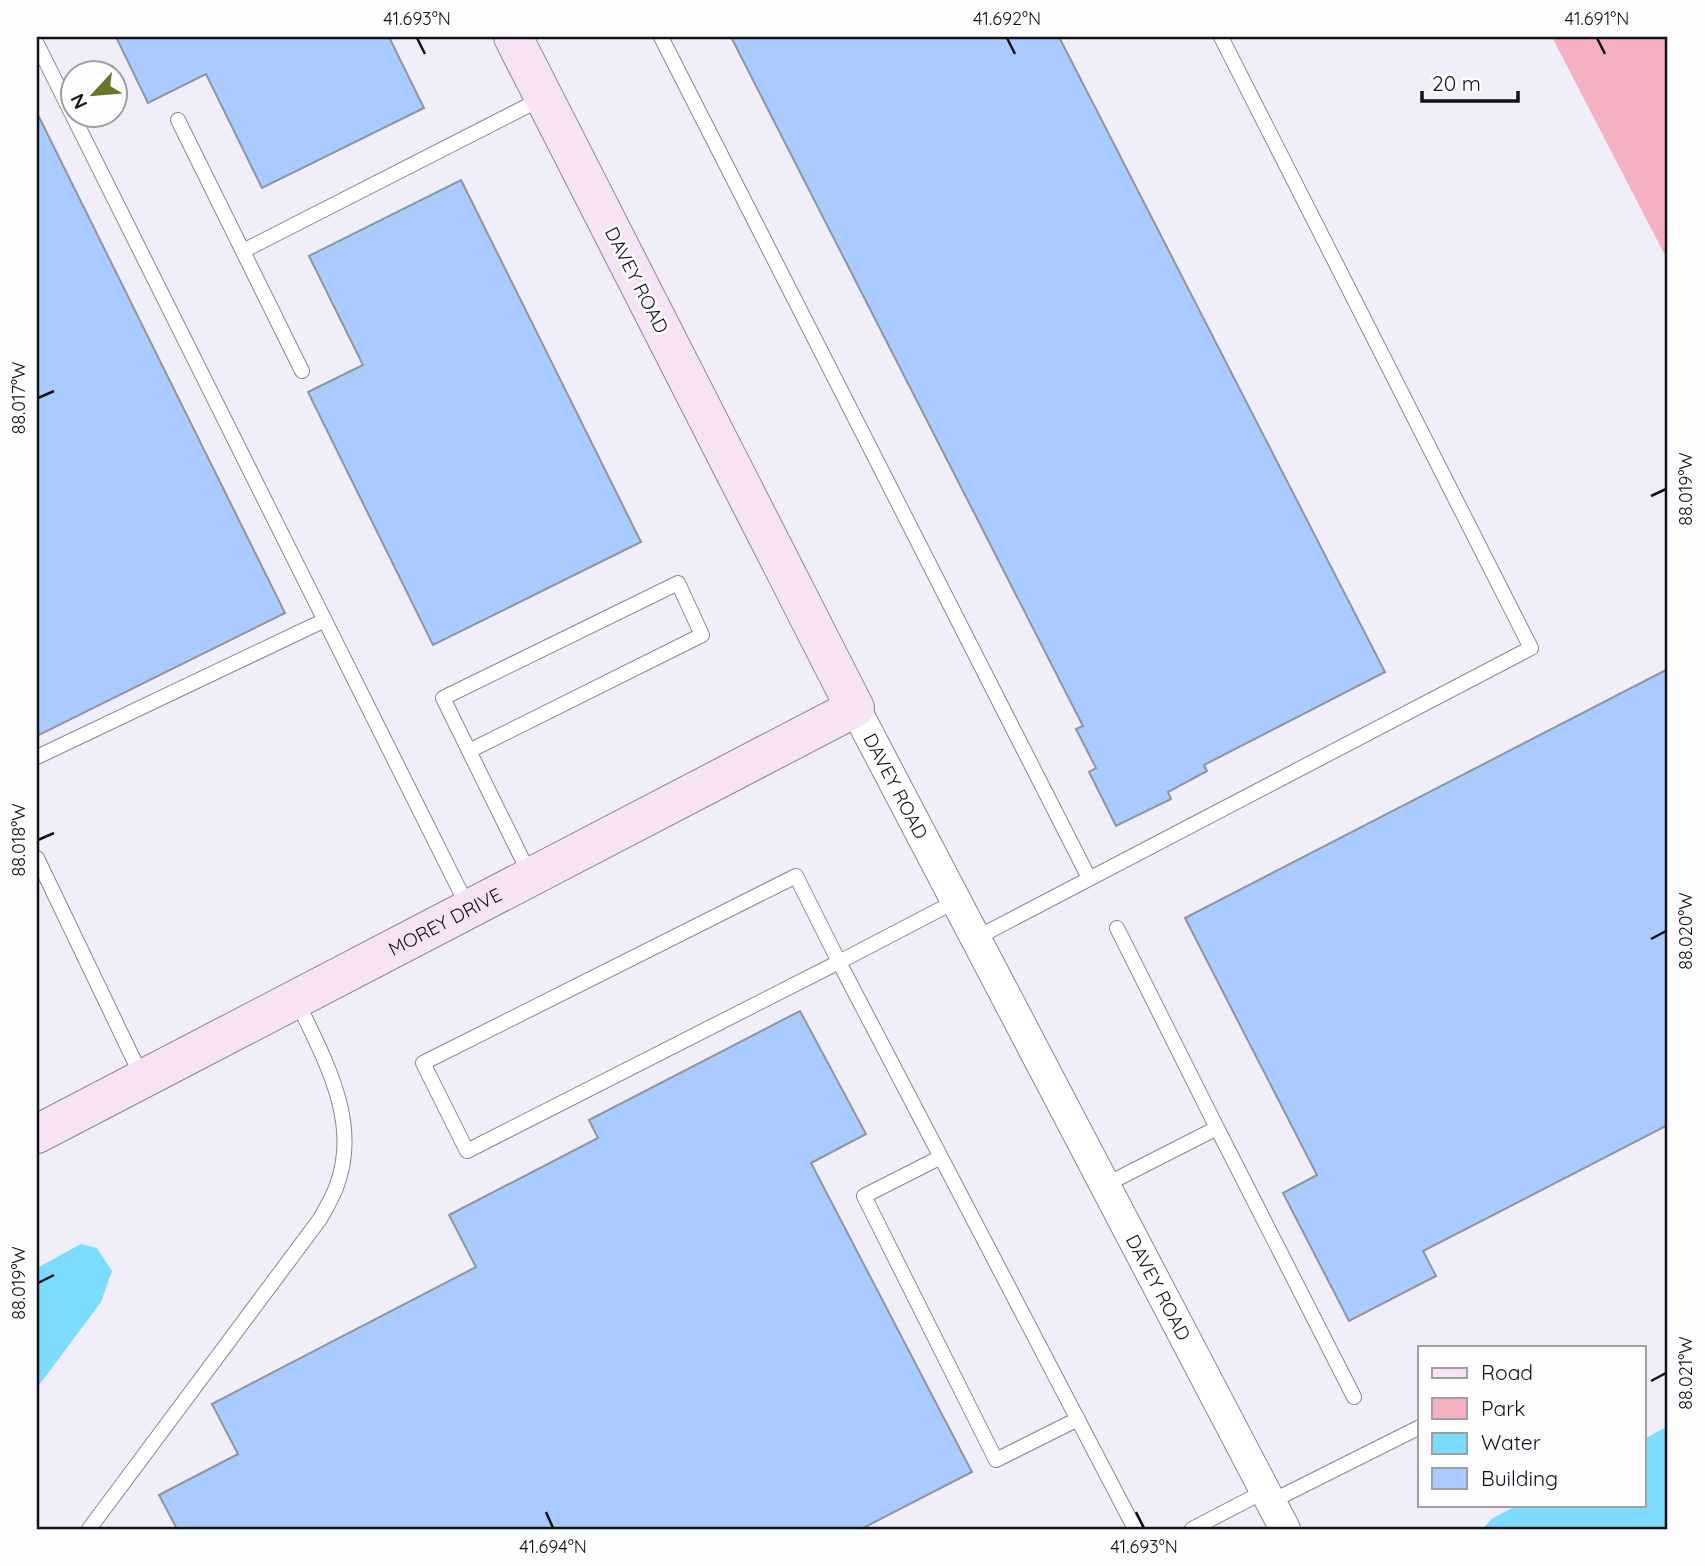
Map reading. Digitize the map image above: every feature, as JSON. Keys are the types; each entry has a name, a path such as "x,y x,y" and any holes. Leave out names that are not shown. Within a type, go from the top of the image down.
{"street":[{"name":"DAVEY ROAD","path":"513,37 855,708 1285,1529"},
{"name":"MOREY DRIVE","path":"37,1134 855,708"}],"lane":[{"path":"662,37 1089,878"},
{"path":"976,938 1531,648 1221,37"},
{"path":"37,44 469,908"},
{"path":"243,251 544,98"},
{"path":"178,120 302,370"},
{"path":"469,751 702,635 678,583 443,698 530,877"},
{"path":"37,757 325,620"},
{"path":"37,858 142,1079"},
{"path":"956,901 839,962 467,1151 423,1063 796,876 839,962 1135,1529"},
{"path":"1116,928 1354,1397"},
{"path":"89,1529 320,1219 337,1185 345,1146 343,1111 330,1071 296,998"},
{"path":"1105,1185 1217,1128"},
{"path":"941,1157 864,1196 996,1460 1078,1419"},
{"path":"1192,1529 1418,1428"}],"green space":[{"path":"1552,37 1668,37 1668,261"}],"water":[{"path":"81,1244 97,1248 112,1271 101,1302 37,1388 37,1268"},
{"path":"1668,1426 1668,1529 1482,1529 1493,1518 1516,1506 1646,1506 1646,1438"}],"building":[{"path":"116,37 389,37 424,108 262,188 206,74 148,103 130,66 130,60 127,60"},
{"path":"731,37 1059,37 1385,672 1204,765 1207,771 1168,792 1171,799 1116,826 1089,772 1096,768 1076,729 1083,726"},
{"path":"37,113 285,613 37,736"},
{"path":"461,180 641,542 433,645 308,392 363,365 309,256"},
{"path":"1668,669 1668,1125 1423,1251 1436,1276 1349,1321 1283,1193 1317,1175 1185,918"},
{"path":"800,1011 866,1134 811,1163 972,1472 861,1529 177,1529 159,1495 238,1454 212,1404 476,1267 449,1215 598,1138 589,1120"}]}
